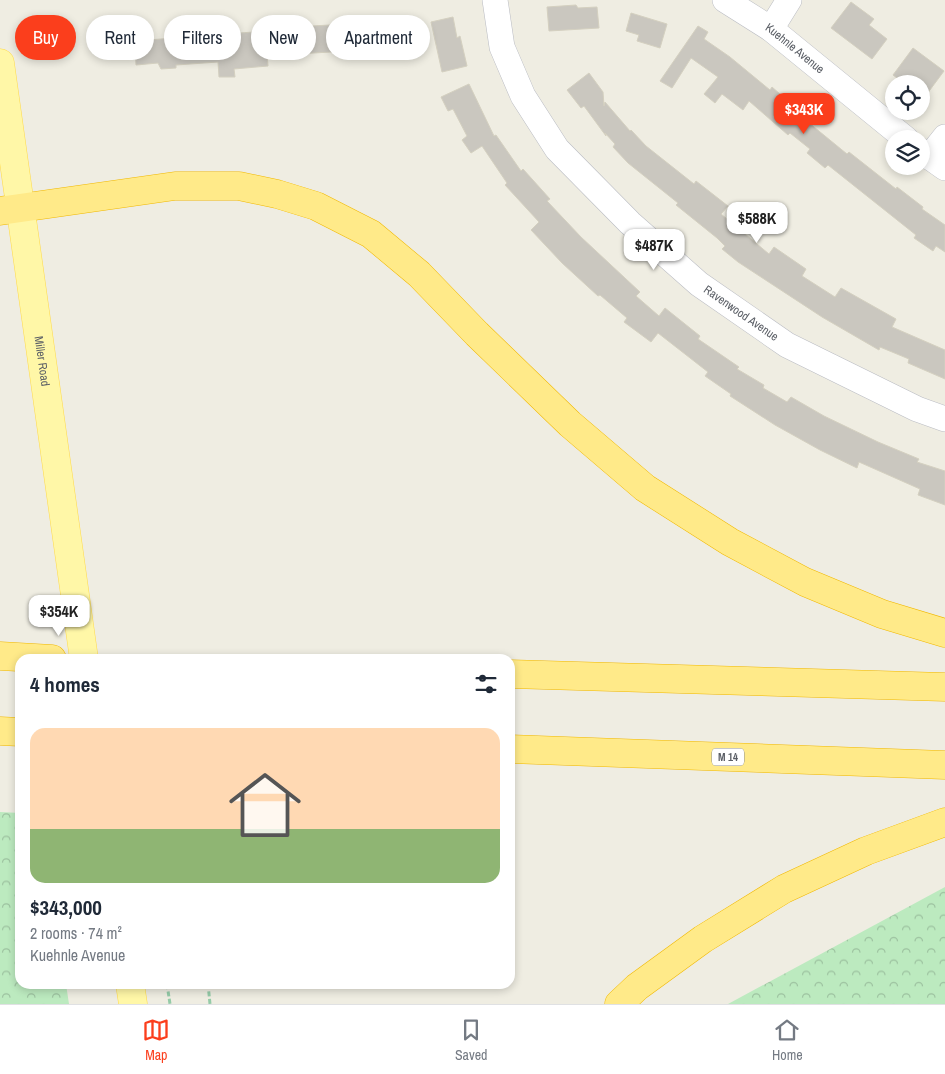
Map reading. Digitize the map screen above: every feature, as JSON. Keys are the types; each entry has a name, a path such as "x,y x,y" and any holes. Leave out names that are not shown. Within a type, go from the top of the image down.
{"highway":[{"path":"10,210 175,186 239,186 277,194 316,206 371,234 419,274 477,334 570,424 645,488 730,542 804,582 882,614 945,633"},
{"path":"0,656 15,657"},
{"path":"515,674 945,687"},
{"path":"0,731 15,732"},
{"name":"M 14","path":"515,749 945,765"},
{"path":"619,1004 637,987 703,939 784,889 866,851 945,822"}],"main road":[{"name":"Miller Road","path":"0,63 10,210 83,654"},
{"path":"131,989 133,1004"}],"street":[{"name":"Ravenwood Avenue","path":"495,0 502,47 523,96 557,149 630,223 699,284 787,345 917,409 945,419"},
{"name":"Kuehnle Avenue","path":"725,0 771,29 895,130"},
{"path":"771,29 789,0"},
{"path":"932,159 945,137"}],"path":[{"path":"168,989 170,1004"},
{"path":"208,989 210,1004"}],"green space":[{"path":"0,812 15,813 15,989 67,989 69,1004 0,1004"},
{"path":"945,887 945,1004 728,1004"}],"building":[{"path":"851,2 874,19 869,25 887,39 872,59 831,28"},
{"path":"576,5 578,8 597,7 599,28 549,31 547,7"},
{"path":"631,13 667,24 660,48 637,41 639,35 626,31"},
{"path":"453,17 457,38 460,36 467,66 442,72 431,22"},
{"path":"326,25 326,52 316,53 316,26"},
{"path":"698,26 708,32 704,39 730,57 770,90 772,87 805,116 803,118 847,154 849,152 945,225 945,252 936,246 933,251 914,238 916,235 828,165 825,168 807,153 810,149 790,133 788,135 749,101 743,110 722,94 715,103 704,94 718,77 691,58 672,88 660,81"},
{"path":"251,32 251,60 268,60 268,66 234,69 235,77 219,77 218,62 176,65 176,68 161,69 158,63 136,65 136,60 154,60 154,40 164,39 164,60 241,60 241,33"},
{"path":"913,48 944,71 930,90 930,75 893,75"},
{"path":"589,73 603,92 604,106 605,102 646,146 694,184 696,181 728,206 721,214 769,254 774,247 806,269 802,276 835,297 841,288 896,319 892,327 945,350 945,379 908,363 909,359 880,347 879,350 822,317 738,262 722,249 725,246 717,238 676,205 678,203 628,163 613,147 615,144 605,133 606,136 584,106 581,108 567,90"},
{"path":"469,84 494,136 496,135 521,171 523,169 550,199 547,201 581,237 640,292 636,296 659,316 665,308 700,336 698,339 739,367 737,369 764,385 763,388 787,402 791,397 824,416 919,459 917,462 945,471 945,505 918,495 920,489 859,462 857,468 775,425 730,396 731,394 705,376 708,372 658,333 651,342 624,322 627,318 600,295 598,296 562,263 531,230 539,222 505,185 507,183 482,146 471,153 462,140 467,136 453,109 448,111 441,97"}]}
